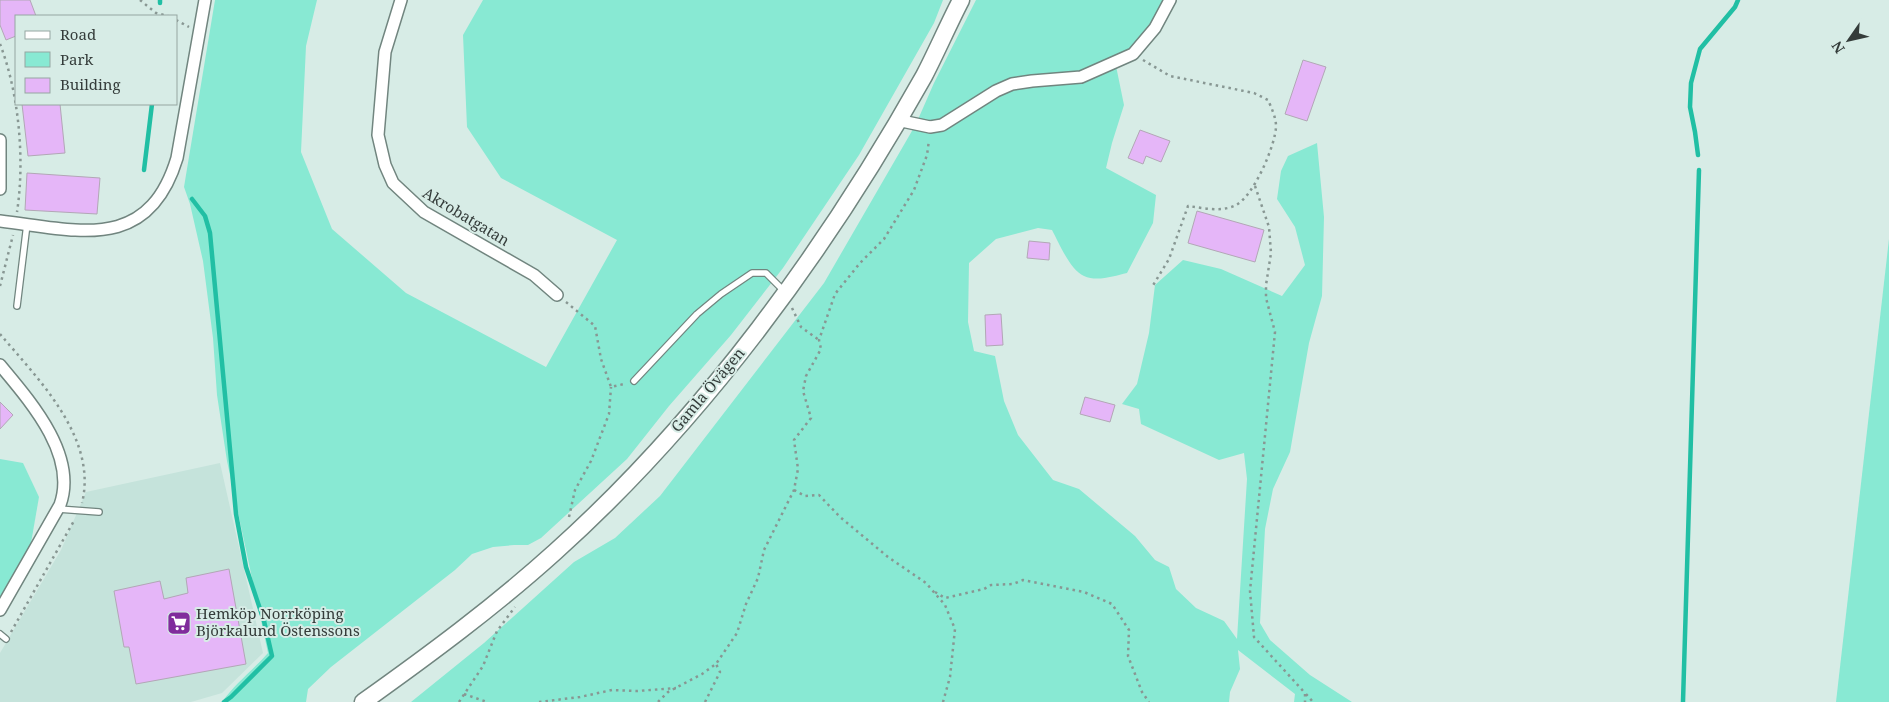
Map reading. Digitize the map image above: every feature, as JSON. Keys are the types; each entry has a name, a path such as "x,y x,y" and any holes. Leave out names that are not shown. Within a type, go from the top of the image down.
{"main road":[{"name":"Gamla Övägen","path":"363,702 447,642 555,552 650,459 723,374 836,222 924,75 961,0"}],"street":[{"path":"0,221 86,232 112,229 142,215 157,199 172,174 177,158 205,0"},
{"name":"Akrobatgatan","path":"401,0 385,52 378,135 382,157 393,183 404,196 424,212 534,275 557,295"},
{"path":"897,120 930,127 942,125 996,91 1012,84 1080,77 1133,54 1154,28 1170,0"},
{"path":"0,140 0,189"},
{"path":"0,365 36,411 59,454 64,467 65,482 65,493 58,509 0,610"}],"lane":[{"path":"17,306 27,224"},
{"path":"634,381 697,314 752,273 766,273 784,292"},
{"path":"58,509 99,512"},
{"path":"0,634 6,639"}],"path":[{"path":"140,0 156,12 165,15"},
{"path":"1133,54 1170,76 1254,93 1268,100 1276,126 1268,156 1255,186 1236,206 1212,209 1188,206 1170,259 1152,287"},
{"path":"658,702 663,696 716,664 737,633 746,604 758,578 764,550 794,490 798,469 794,440 811,418 803,391 806,376 821,349 819,340 835,294 860,263 884,239 914,190 927,155 930,127"},
{"path":"1255,186 1269,227 1272,253 1266,285 1266,298 1275,332 1250,591 1254,637 1313,702"},
{"path":"784,292 801,327 819,340"},
{"path":"557,295 594,326 601,359 611,387 609,414 591,461 575,490 568,522"},
{"path":"611,387 634,381"},
{"path":"794,490 805,496 819,495 840,517 899,566 926,583 945,605 955,628 950,677 943,702"},
{"path":"933,592 945,598 984,589 991,585 1013,584 1023,580 1084,592 1112,604 1129,630 1128,656 1142,692 1149,702"},
{"path":"459,702 483,666 497,631 517,604"},
{"path":"705,702 720,672 716,664"},
{"path":"539,702 580,697 612,690 637,691 679,688"},
{"path":"1305,693 1305,702"},
{"path":"464,694 487,702"}],"shaded area":[{"path":"220,463 263,653 222,693 191,702 0,702 0,653 61,550 86,492"}],"green space":[{"path":"215,0 317,0 306,46 301,152 332,229 406,293 546,367 617,240 501,178 467,127 463,35 483,0 943,0 934,23 859,155 783,268 731,335 669,406 627,459 541,538 528,545 493,547 472,554 455,570 331,667 308,689 306,702 222,702 268,653 227,461 217,395 213,338 203,261 190,204 184,187"},
{"path":"976,0 1170,0 1133,54 1115,61 1124,105 1106,168 1156,195 1153,223 1127,273 1100,278 1084,276 1074,268 1052,230 1038,228 996,239 969,263 968,322 974,351 995,356 1004,401 1018,435 1053,480 1079,489 1135,536 1155,560 1169,567 1176,589 1196,608 1224,621 1237,639 1247,479 1244,453 1219,460 1141,424 1139,409 1122,404 1137,384 1149,333 1155,285 1183,260 1221,269 1282,296 1305,265 1295,227 1277,199 1281,171 1288,156 1317,143 1324,217 1322,296 1309,343 1290,452 1273,489 1265,529 1260,623 1270,640 1310,675 1352,702 1294,702 1295,694 1238,650 1240,669 1230,692 1229,702 411,702 484,643 574,562 615,538 660,496 824,283 916,124 934,83"},
{"path":"1889,239 1889,702 1836,702"},
{"path":"0,459 23,463 39,497 31,543 0,600"}],"building":[{"path":"0,0 30,0 36,15 15,15 15,36 6,40 0,25"},
{"path":"1303,60 1326,67 1307,121 1285,114"},
{"path":"22,105 60,105 65,153 28,156"},
{"path":"1140,130 1170,141 1161,162 1146,156 1143,164 1128,158"},
{"path":"27,173 100,178 97,214 25,210"},
{"path":"1197,211 1264,230 1255,262 1188,243"},
{"path":"1029,241 1050,243 1049,260 1027,258"},
{"path":"1001,314 1003,345 986,346 985,315"},
{"path":"1085,397 1115,405 1110,422 1080,414"},
{"path":"0,402 13,415 0,429"},
{"name":"Hemköp Norrköping Björkalund Östenssons","path":"229,569 246,664 136,684 129,647 124,647 114,591 160,581 164,599 188,593 186,578"}],"waterway":[{"path":"1698,155 1690,107 1691,83 1700,49 1735,7 1738,0"},
{"path":"144,170 152,105"},
{"path":"1683,702 1699,170"},
{"path":"192,199 205,216 210,233 236,514 246,567 264,621 272,656 224,702"}],"place":[{"name":"Hemköp Norrköping Björkalund Östenssons","path":"179,623"}]}
